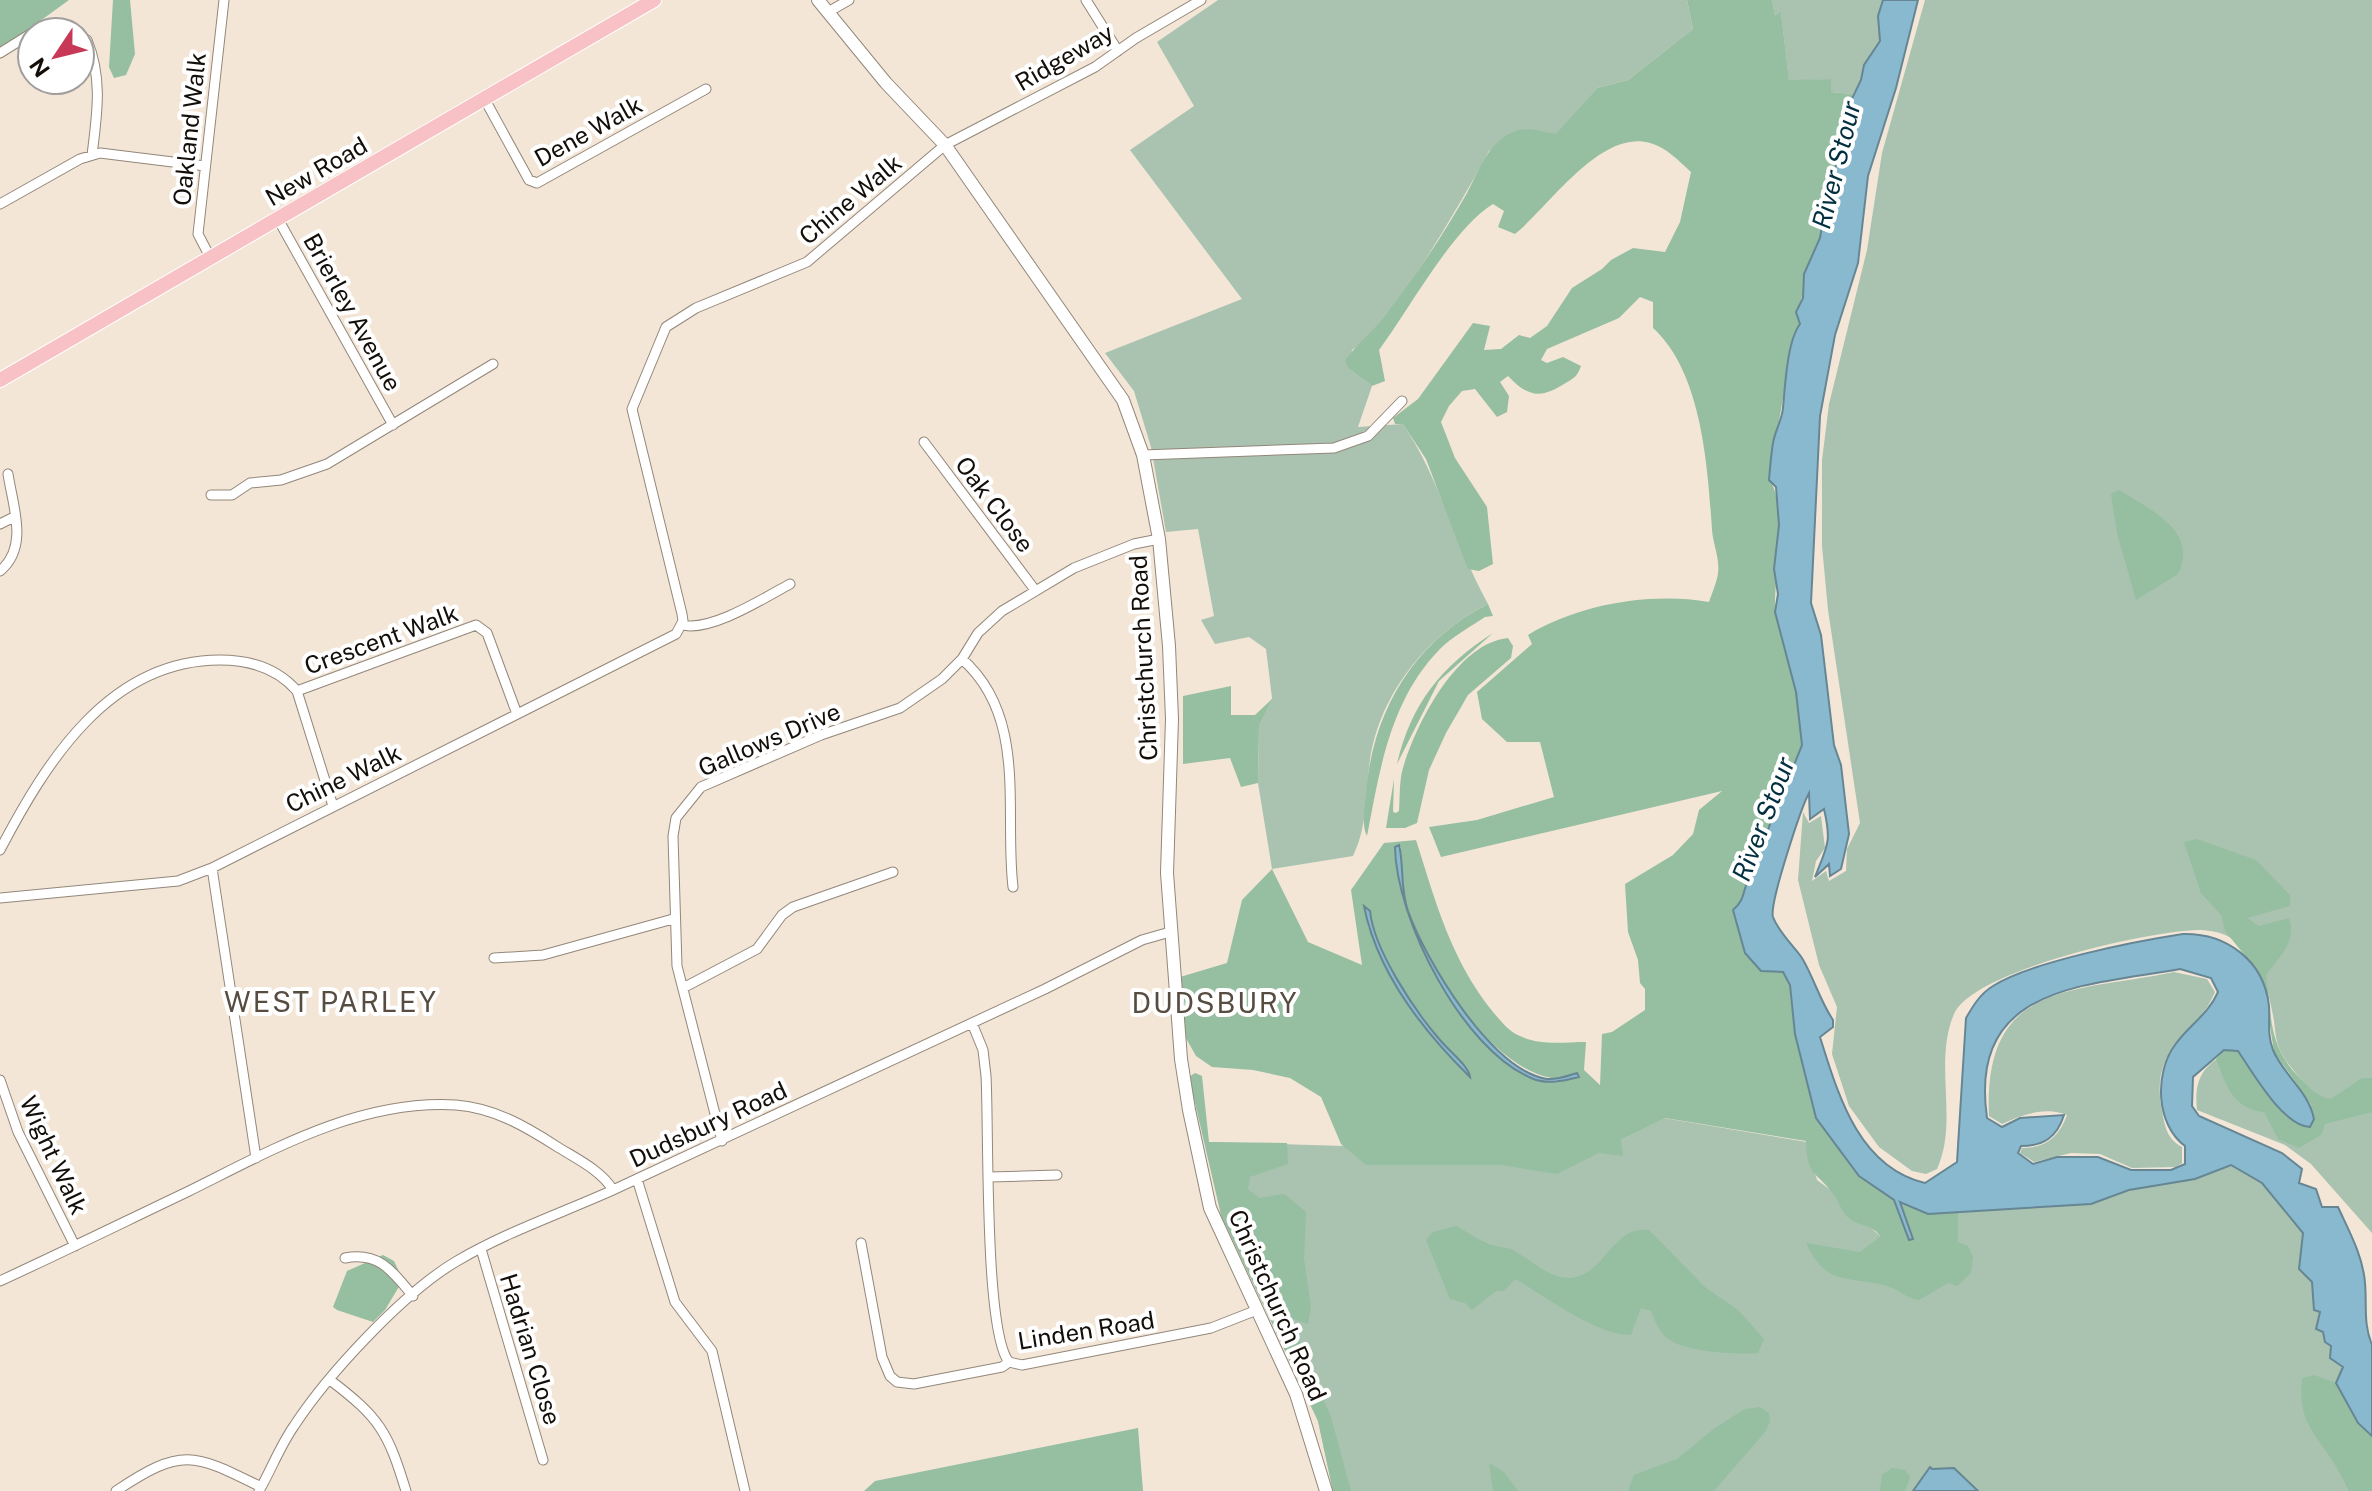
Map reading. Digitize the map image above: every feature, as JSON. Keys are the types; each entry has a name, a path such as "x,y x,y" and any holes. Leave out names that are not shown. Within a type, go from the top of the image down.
{"main road":[{"name":"New Road","path":"0,380 654,0"},
{"name":"Christchurch Road","path":"818,0 886,83 945,145 1123,400 1143,455 1159,539 1172,719 1167,873 1181,1059 1210,1208 1296,1394 1326,1491"}],"street":[{"name":"Oakland Walk","path":"211,259 198,234 224,0"},
{"path":"828,12 849,0"},
{"path":"1086,0 1118,51"},
{"name":"Ridgeway","path":"945,145 1095,67 1201,0"},
{"path":"92,155 99,97 96,61"},
{"name":"Dene Walk","path":"484,98 529,180 537,183 706,89"},
{"name":"Chine Walk","path":"0,898 178,881 212,868 665,641 682,625 682,614 632,409 666,327 696,308 807,262 945,145"},
{"path":"0,204 100,153 205,166"},
{"name":"Brierley Avenue","path":"278,219 393,425"},
{"name":"Brierley Avenue","path":"211,495 232,495 250,483 281,480 327,464 493,364"},
{"path":"1143,455 1334,448 1368,436 1402,401"},
{"name":"Oak Close","path":"924,442 1035,590"},
{"path":"0,571 14,556 18,540 8,474"},
{"path":"0,524 14,517"},
{"name":"Gallows Drive","path":"722,1141 683,988 673,919 673,836 676,818 691,795 701,787 795,746 900,708 942,679 962,659 988,623 1035,590 1109,554 1159,539"},
{"name":"Chine Walk","path":"682,625 692,627 742,610 790,584"},
{"name":"Crescent Walk","path":"297,691 476,625 487,633 517,714"},
{"path":"962,659 982,681 999,714 1009,754 1013,887"},
{"name":"Crescent Walk","path":"0,850 26,801 62,748 110,698 144,675 198,662 238,660 264,666 297,691 333,806"},
{"path":"212,868 256,1158"},
{"path":"683,988 757,949 782,915 793,907 893,872"},
{"path":"494,958 543,955 673,919"},
{"name":"Dudsbury Road","path":"0,1281 256,1158 366,1114 457,1105 488,1111 523,1124 603,1177 613,1190 972,1023 1142,940 1170,932"},
{"name":"Linden Road","path":"972,1023 983,1050 986,1076 990,1254 1001,1343 1009,1362 1022,1365 1211,1328 1257,1310"},
{"name":"Wight Walk","path":"0,1080 18,1132 75,1246"},
{"path":"990,1177 1057,1175"},
{"path":"637,1179 675,1302 712,1351 745,1491"},
{"path":"116,1491 153,1468 183,1458 217,1464 260,1489 293,1427 330,1380 413,1296 455,1262 613,1190"},
{"path":"861,1243 882,1357 890,1376 897,1382 914,1384 1002,1367 1009,1362"},
{"name":"Hadrian Close","path":"481,1249 543,1460"},
{"path":"345,1258 371,1256 392,1271 413,1296"},
{"path":"330,1380 356,1400 384,1430 406,1491"}],"green space":[{"path":"0,0 69,0 47,16 16,16 16,38 0,50"},
{"path":"113,0 130,0 135,54 126,75 114,78 109,67"},
{"path":"1218,0 1687,0 1693,29 1628,80 1597,88 1556,135 1544,132 1489,151 1406,289 1368,337 1352,350 1349,369 1372,386 1358,427 1403,424 1428,468 1488,604 1466,617 1427,649 1396,689 1375,735 1364,821 1353,856 1272,869 1258,783 1259,726 1272,698 1266,649 1249,637 1215,644 1201,620 1214,616 1198,529 1166,532 1151,447 1134,391 1105,353 1242,299 1130,150 1194,106 1157,42"},
{"path":"1687,0 1772,0 1775,16 1781,12 1789,80 1831,79 1831,92 1853,94 1845,113 1844,143 1820,238 1796,312 1800,324 1794,333 1769,480 1774,490 1779,522 1775,611 1785,640 1796,692 1802,744 1782,795 1776,800 1765,840 1742,899 1733,910 1739,934 1752,958 1783,972 1790,985 1791,1004 1816,1118 1894,1200 1928,1214 1958,1212 1958,1242 1968,1246 1973,1257 1971,1273 1957,1286 1948,1283 1919,1300 1884,1285 1838,1276 1821,1266 1813,1256 1806,1243 1860,1252 1880,1236 1873,1229 1847,1217 1834,1195 1811,1168 1806,1141 1665,1118 1621,1140 1623,1156 1599,1153 1557,1174 1501,1165 1366,1165 1341,1144 1321,1097 1290,1078 1253,1070 1212,1067 1196,1056 1183,1033 1185,1007 1180,977 1227,963 1242,900 1272,869 1308,942 1362,965 1351,890 1384,843 1416,840 1455,951 1478,992 1512,1032 1544,1042 1586,1042 1584,1070 1600,1085 1602,1034 1612,1032 1645,1010 1645,989 1640,983 1638,960 1628,932 1625,884 1673,855 1693,834 1699,810 1722,791 1441,857 1429,827 1477,820 1554,797 1540,742 1507,742 1482,719 1477,692 1532,644 1528,635 1570,615 1616,603 1663,599 1709,602 1718,562 1699,422 1682,369 1653,328 1653,302 1640,297 1619,318 1547,349 1541,360 1547,363 1563,357 1581,366 1575,377 1556,389 1534,394 1508,376 1500,382 1509,396 1507,412 1497,417 1475,389 1462,391 1441,422 1455,458 1487,507 1493,564 1479,571 1468,569 1426,459 1403,424 1395,424 1393,418 1418,399 1473,323 1490,326 1484,350 1501,349 1519,335 1530,338 1547,326 1572,288 1611,260 1633,248 1665,252 1680,222 1691,172 1661,148 1650,143 1631,142 1613,148 1576,173 1515,234 1498,227 1504,211 1493,204 1462,232 1447,251 1379,350 1385,381 1372,386 1349,369 1345,361 1385,316 1418,271 1449,224 1484,160 1501,139 1521,130 1556,134 1597,88 1628,80 1693,29","holes":["1395,847 1401,847 1401,877 1409,913 1425,951 1447,988 1472,1023 1501,1051 1530,1071 1559,1079 1528,1077 1503,1061 1479,1038 1457,1010 1419,943 1406,908","1370,911 1374,931 1395,976 1470,1076 1417,1018 1374,940 1368,926"]},
{"path":"1772,0 1883,0 1878,16 1880,41 1864,65 1861,80 1853,94 1831,92 1831,79 1789,81 1781,13 1775,17"},
{"path":"1925,0 2372,0 2372,1233 2311,1164 2285,1145 2197,1110 2201,1076 2210,1064 2226,1053 2313,1093 2280,1050 2267,989 2259,970 2236,941 2217,932 2178,932 2067,955 1994,982 1968,998 1954,1014 1948,1033 1946,1131 1937,1169 1926,1174 1912,1171 1879,1147 1849,1106 1832,1054 1837,1007 1819,965 1798,880 1803,812 1809,823 1821,816 1825,848 1816,861 1812,881 1826,871 1829,881 1846,871 1847,849 1860,823 1828,610 1822,546 1822,460 1829,404 1867,250 1882,153"},
{"path":"2119,490 2168,523 2182,545 2183,559 2178,574 2136,600 2117,533 2111,494"},
{"path":"1488,604 1493,616 1485,617 1440,649 1409,690 1390,736 1367,836 1364,815 1370,764 1388,708 1418,659 1462,619"},
{"path":"1493,633 1439,681 1397,764 1411,722 1431,688 1458,659"},
{"path":"1508,638 1513,646 1511,658 1468,695 1446,733 1429,770 1417,823 1405,828 1386,828 1394,779 1393,812 1396,813 1399,811 1400,784 1409,750 1441,688 1472,654 1489,643"},
{"path":"1231,686 1231,715 1255,715 1272,699 1259,726 1258,783 1241,787 1230,758 1183,764 1183,696"},
{"path":"2197,839 2256,860 2290,895 2290,906 2247,918 2259,926 2289,918 2289,942 2266,975 2273,1031 2290,1067 2314,1092 2331,1099 2362,1078 2372,1078 2372,1112 2325,1124 2321,1135 2299,1148 2278,1139 2264,1112 2253,1110 2238,1101 2227,1086 2216,1059 2224,1050 2238,1051 2279,1108 2289,1118 2310,1127 2311,1104 2274,1052 2264,987 2255,968 2225,931 2221,915 2201,893 2184,842"},
{"path":"2174,972 2207,979 2215,992 2196,1022 2176,1045 2162,1071 2160,1089 2164,1122 2170,1136 2182,1147 2182,1163 2176,1167 2132,1168 2100,1154 2071,1153 2034,1162 2020,1153 2022,1148 2038,1146 2050,1140 2067,1115 2042,1112 2002,1124 1989,1116 1991,1072 2001,1039 2018,1016 2041,1001 2069,991"},
{"path":"1195,1073 1202,1076 1209,1142 1287,1143 1288,1164 1250,1177 1248,1189 1259,1198 1284,1194 1306,1212 1304,1259 1311,1307 1308,1324 1293,1319 1303,1352 1331,1417 1351,1491 1333,1491 1318,1421 1221,1215 1189,1077"},
{"path":"1664,1118 1807,1142 1817,1180 1832,1191 1848,1218 1870,1227 1880,1236 1862,1251 1958,1242 1958,1212 2110,1198 2231,1165 2262,1183 2303,1233 2299,1269 2312,1282 2313,1296 2321,1312 2316,1329 2333,1346 2353,1411 2359,1424 2372,1436 2372,1491 1333,1491 1318,1421 1221,1215 1209,1142 1572,1153 1621,1140"},
{"path":"1456,1226 1492,1245 1513,1250 1554,1275 1569,1278 1592,1269 1626,1235 1649,1230 1706,1288 1738,1310 1764,1339 1758,1353 1724,1353 1685,1347 1667,1338 1651,1311 1641,1308 1631,1335 1617,1333 1587,1322 1515,1279 1504,1291 1496,1291 1472,1310 1465,1303 1450,1299 1426,1240 1433,1232"},
{"path":"383,1255 394,1261 403,1280 385,1310 373,1322 333,1307 347,1271"},
{"path":"2314,1375 2336,1383 2358,1423 2372,1436 2372,1491 2349,1491 2309,1425 2302,1405 2302,1378"},
{"path":"1760,1407 1769,1413 1770,1422 1765,1432 1714,1491 1628,1491 1634,1475 1677,1459 1715,1428 1745,1409"},
{"path":"1138,1428 1143,1491 864,1491 875,1481"},
{"path":"1489,1463 1504,1472 1518,1491 1493,1491"},
{"path":"1892,1468 1905,1470 1910,1477 1905,1491 1880,1491 1882,1475"}],"water":[{"path":"1883,0 1918,0 1896,88 1868,176 1858,263 1835,335 1820,416 1811,603 1821,635 1834,745 1841,765 1849,834 1841,869 1830,876 1829,864 1815,877 1825,851 1828,830 1824,809 1810,819 1809,793 1781,876 1773,917 1782,934 1802,958 1833,1020 1833,1027 1820,1037 1843,1104 1854,1125 1867,1145 1883,1161 1902,1174 1925,1183 1957,1162 1966,1018 1988,989 2010,977 2057,961 2183,934 2214,938 2240,952 2260,975 2266,990 2273,1050 2307,1100 2314,1119 2310,1127 2289,1118 2238,1051 2224,1050 2193,1077 2192,1106 2199,1116 2282,1153 2302,1169 2299,1183 2316,1189 2322,1207 2338,1207 2364,1273 2366,1322 2372,1345 2372,1436 2358,1423 2336,1383 2343,1367 2330,1358 2331,1346 2325,1342 2323,1332 2316,1329 2320,1312 2314,1310 2312,1282 2299,1269 2303,1233 2262,1183 2231,1165 2195,1179 2129,1190 2091,1204 1928,1214 1900,1202 1913,1239 1909,1240 1894,1200 1859,1176 1816,1118 1795,1034 1790,985 1783,972 1761,971 1745,953 1733,910 1742,898 1765,840 1776,800 1782,795 1802,745 1796,692 1775,612 1778,594 1774,569 1779,525 1776,487 1769,480 1772,448 1782,412 1789,353 1800,324 1796,312 1803,298 1804,274 1820,238 1829,185 1844,143 1845,113 1861,80 1864,65 1880,41 1878,16","holes":["2180,969 2211,978 2218,992 2209,1007 2175,1045 2168,1057 2161,1084 2164,1112 2175,1137 2185,1146 2185,1164 2171,1170 2131,1170 2098,1157 2057,1157 2033,1164 2018,1153 2021,1146 2048,1139 2058,1129 2064,1115 2020,1118 2002,1127 1987,1118 1986,1074 1996,1041 2015,1017 2041,1000 2107,981"]},
{"path":"1399,845 1408,911 1429,957 1463,1010 1504,1056 1526,1071 1547,1079 1577,1073 1579,1077 1549,1082 1531,1078 1505,1063 1458,1011 1420,944 1407,909 1398,876 1395,847"},
{"path":"1364,906 1370,911 1379,943 1407,996 1470,1077 1435,1040 1404,999 1379,954"},
{"path":"1930,1467 1954,1468 1978,1491 1913,1491"}],"district":[{"name":"WEST PARLEY","path":"331,1001"},
{"name":"DUDSBURY","path":"1215,1002"}],"water label":[{"name":"River Stour","path":"1836,165"},
{"name":"River Stour","path":"1763,819"}]}
